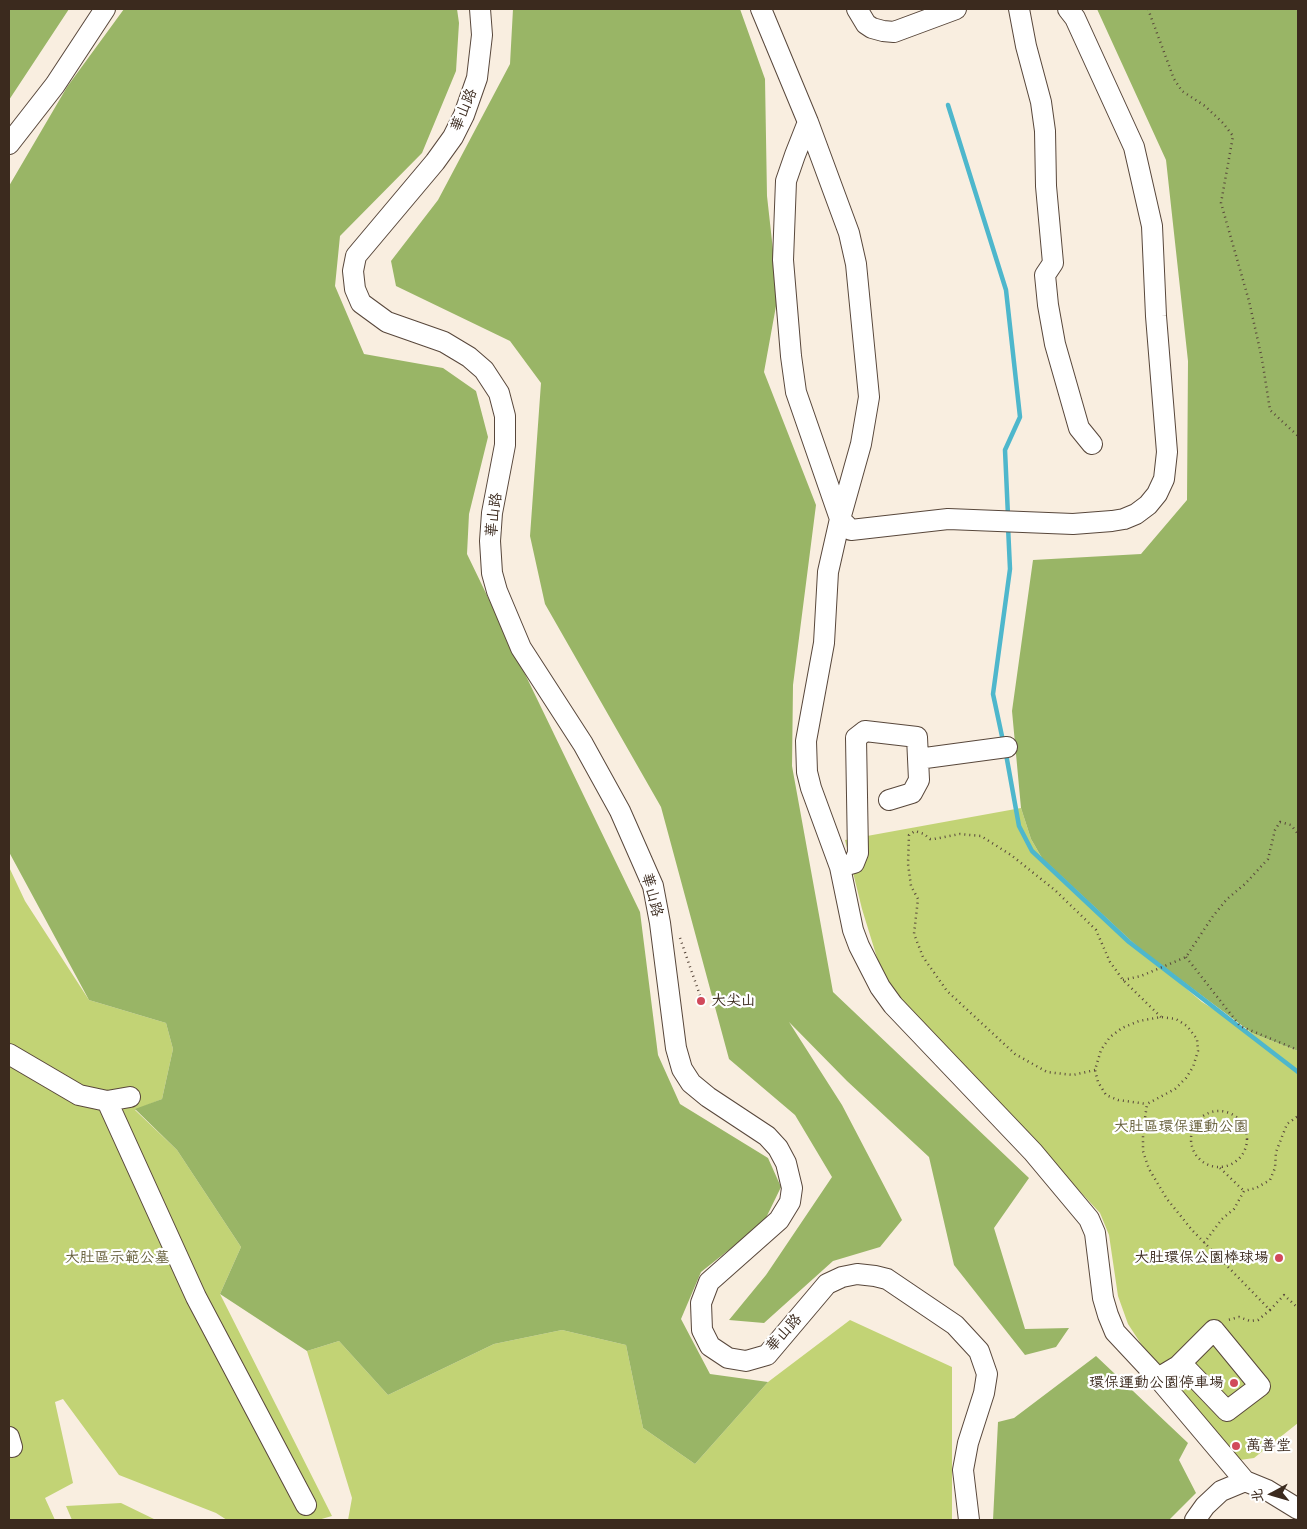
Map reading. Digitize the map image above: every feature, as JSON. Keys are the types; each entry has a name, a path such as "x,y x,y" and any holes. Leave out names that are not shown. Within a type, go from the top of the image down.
{"street":[{"path":"9,144 55,85 105,9"},
{"name":"華山路","path":"480,9 482,35 477,78 464,115 453,136 435,162 356,256 353,271 355,289 361,303 387,322 444,342 469,357 484,370 499,393 505,416 505,445 492,513 490,541 492,574 497,591 521,648 582,744 620,811 653,886 660,923 676,1048 682,1069 691,1083 708,1097 767,1136 778,1148 786,1163 792,1188 790,1202 779,1220 709,1282 700,1303 702,1330 710,1346 728,1358 746,1362 767,1355 827,1284 842,1277 857,1274 888,1279 955,1325 979,1351 987,1374 984,1393 968,1443 963,1470 969,1520"},
{"path":"760,9 808,122 853,246 856,264 869,397 861,444 840,518 828,572 824,643 806,741 807,772 840,867 853,930 880,987 893,1005 1032,1152 1089,1219 1095,1233 1103,1298 1116,1332 1245,1480 1267,1490 1298,1509"},
{"path":"857,9 866,24 872,28 894,32 956,9"},
{"path":"1019,9 1026,46 1041,102 1045,131 1046,186 1053,263 1045,275 1048,305 1056,344 1079,428 1092,444"},
{"path":"808,122 794,155 786,181 783,260 796,392 840,518 851,530 948,519 1073,524 1124,519 1142,511 1157,494 1164,479 1167,452 1156,316 1152,226 1134,147 1075,18 1068,9"},
{"path":"840,867 854,863 858,853 856,738 865,731 917,737 919,780 912,793 890,800"},
{"path":"918,760 1007,747"},
{"path":"9,1054 79,1095 107,1101 130,1096"},
{"path":"107,1101 196,1297 306,1505"},
{"path":"1158,1378 1181,1363 1214,1330 1260,1386 1227,1411 1181,1363"},
{"path":"1195,1520 1205,1506 1221,1491 1245,1480"}],"path":[{"path":"1148,9 1174,79 1182,91 1205,106 1223,123 1232,136 1221,203 1249,301 1262,359 1270,410 1298,436"},
{"path":"1123,980 1141,976 1186,957 1213,916 1227,899 1245,884 1268,858 1275,830 1280,822 1291,825 1298,834"},
{"path":"1095,1070 1073,1075 1047,1072 1014,1054 947,991 923,957 914,934 918,899 911,886 908,864 909,835 915,831 924,834 930,839 934,839 970,834 981,836 989,841 1056,891 1096,930 1110,962 1123,980 1161,1017"},
{"path":"678,932 704,1007"},
{"path":"1186,957 1240,1026 1298,1050"},
{"path":"1161,1017 1176,1019 1187,1026 1196,1039 1198,1051 1193,1067 1186,1078 1175,1089 1147,1104 1118,1100 1106,1095 1098,1082 1095,1070 1101,1050 1110,1037 1122,1028 1138,1021 1161,1017"},
{"path":"1147,1104 1143,1132 1143,1151 1149,1169 1167,1199 1204,1243 1270,1310"},
{"path":"1220,1168 1230,1166 1239,1160 1245,1151 1246,1136 1241,1122 1233,1115 1224,1112 1213,1112 1204,1116 1196,1123 1192,1132 1191,1143 1194,1153 1205,1163 1220,1168 1244,1192"},
{"path":"1204,1243 1222,1219 1234,1209 1244,1192 1270,1180 1276,1152 1284,1130 1287,1124 1298,1116"},
{"path":"1143,1132 1175,1126 1192,1132"},
{"path":"1214,1330 1229,1319 1239,1317 1250,1321 1258,1320 1284,1295 1298,1308"}],"green space":[{"path":"9,9 69,9 9,100"},
{"path":"124,9 457,9 459,23 456,71 422,153 340,236 335,286 364,354 443,368 476,391 488,437 469,514 467,554 640,912 658,1055 680,1104 768,1158 781,1187 764,1222 701,1272 681,1319 710,1374 768,1382 695,1464 643,1428 626,1345 562,1330 494,1344 388,1395 339,1341 307,1351 220,1294 241,1247 177,1150 135,1109 162,1099 173,1049 166,1023 89,1000 9,852 9,186 67,87"},
{"path":"513,9 740,9 765,79 767,196 778,295 764,372 816,505 793,685 792,766 833,992 1029,1178 994,1228 1025,1329 1069,1328 1056,1347 1025,1355 954,1265 929,1157 847,1081 789,1022 842,1105 902,1220 880,1247 833,1261 764,1323 729,1320 766,1275 832,1177 795,1115 729,1059 661,807 545,604 530,536 541,383 510,341 396,286 391,261 438,200 510,64"},
{"path":"1097,9 1298,9 1298,1051 1252,1033 1141,950 1042,858 1031,839 1021,808 1012,711 1033,560 1141,554 1187,500 1188,361 1166,160"},
{"name":"大肚區環保運動公園","path":"1021,808 1031,839 1042,858 1141,950 1202,1002 1252,1033 1298,1051 1298,1423 1254,1458 1240,1460 1149,1356 1128,1324 1118,1296 1109,1235 1100,1213 892,989 878,961 862,909 845,840"},
{"name":"大肚區示範公墓","path":"9,867 25,901 89,1000 166,1023 173,1049 162,1099 135,1110 177,1150 241,1247 220,1294 332,1516 318,1520 227,1520 216,1513 119,1475 63,1399 55,1402 73,1483 45,1498 55,1520 9,1520"},
{"path":"850,1320 952,1367 952,1520 348,1520 352,1498 307,1351 339,1341 388,1395 494,1344 562,1330 626,1345 643,1428 695,1464 768,1382"},
{"path":"1096,1356 1188,1443 1179,1460 1196,1493 1169,1520 993,1520 998,1422 1014,1418"},
{"path":"121,1503 156,1520 72,1520 66,1506"}],"waterway":[{"path":"948,105 1006,290 1020,417 1005,450 1008,516"},
{"path":"1003,741 993,694 1010,569 1008,526"},
{"path":"1006,754 1019,826 1032,851 1129,942 1298,1072"}],"place":[{"name":"大尖山","path":"701,1001"},
{"name":"大肚環保公園棒球場","path":"1279,1258"},
{"name":"環保運動公園停車場","path":"1234,1383"},
{"name":"萬善堂","path":"1236,1446"}]}
